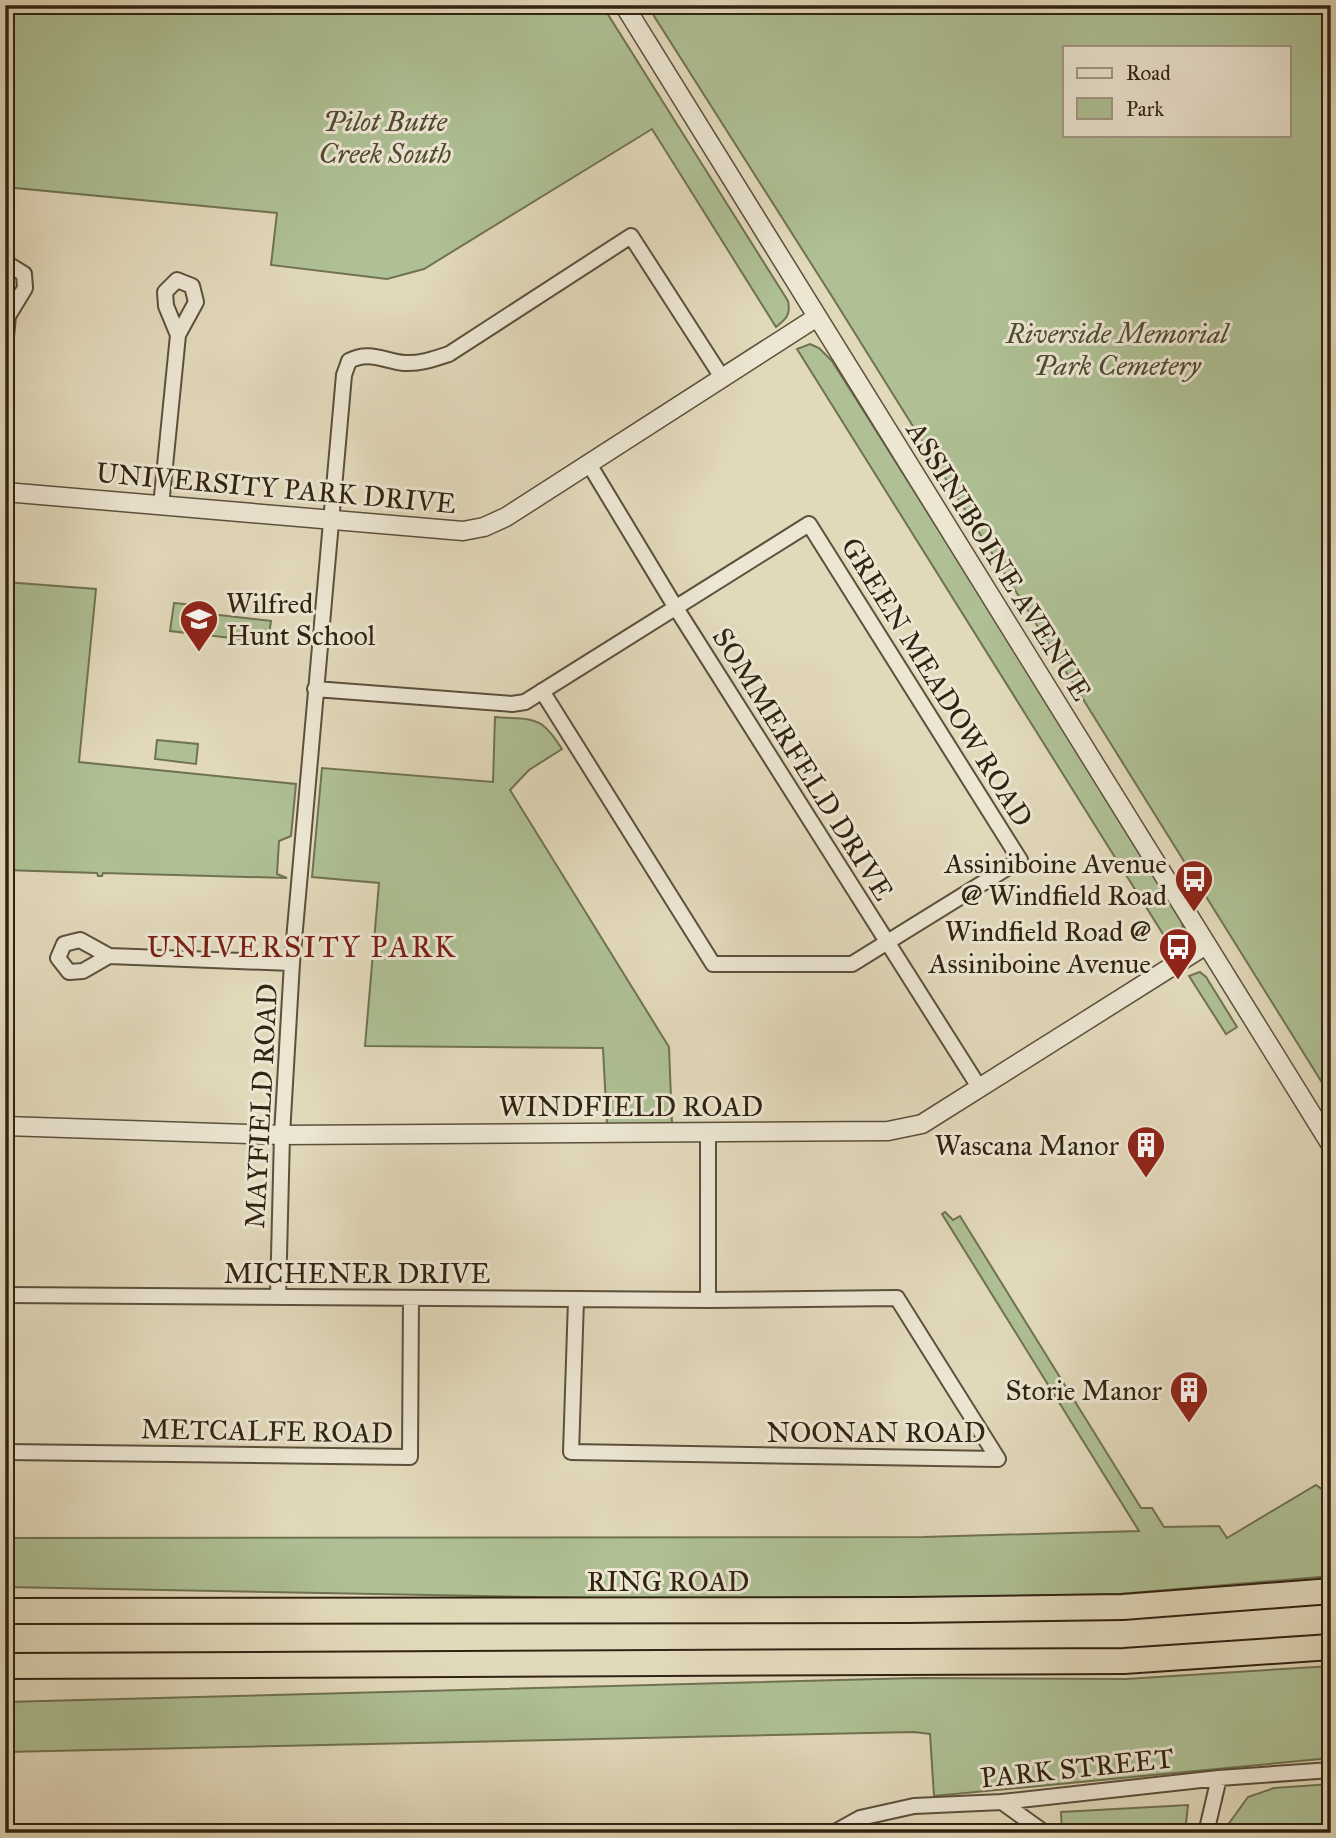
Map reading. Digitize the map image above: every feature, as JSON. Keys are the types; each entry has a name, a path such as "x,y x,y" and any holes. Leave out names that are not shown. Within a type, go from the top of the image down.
{"highway":[{"name":"RING ROAD","path":"8,1611 1069,1608 1136,1606 1331,1591"},
{"path":"8,1667 1124,1661 1331,1647"}],"street":[{"name":"ASSINIBOINE AVENUE","path":"624,5 1331,1145"},
{"name":"MAYFIELD ROAD","path":"278,1297 282,1135 292,963 330,520 344,375 349,360 360,355 404,363 428,362 449,354 631,236 723,379"},
{"path":"5,269 11,266 24,274 25,288 7,313 5,346"},
{"name":"UNIVERSITY PARK DRIVE","path":"5,492 463,531 484,527 506,517 817,317"},
{"path":"161,506 177,335"},
{"name":"SOMMERFELD DRIVE","path":"589,464 676,608 979,1087"},
{"name":"GREEN MEADOW ROAD","path":"315,689 512,704 526,702 542,691 809,524 1020,860 852,964 713,964 542,691"},
{"name":"WINDFIELD ROAD","path":"5,1126 282,1135 904,1129 922,1124 1206,945"},
{"path":"109,956 292,963"},
{"path":"708,1131 708,1300"},
{"name":"MICHENER DRIVE","path":"5,1295 708,1300"},
{"name":"METCALFE ROAD","path":"5,1452 410,1457 411,1298"},
{"name":"NOONAN ROAD","path":"576,1300 571,1452 998,1459 897,1298 708,1300"},
{"name":"PARK STREET","path":"833,1833 860,1818 914,1806 1002,1802 1331,1770"},
{"path":"1206,1833 1219,1779"},
{"path":"1002,1802 1045,1833"}],"green space":[{"name":"Pilot Butte Creek South","path":"5,5 602,5 788,301 788,313 776,327 652,129 424,269 387,279 271,265 277,213 5,187"},
{"name":"Riverside Memorial Park Cemetery","path":"647,5 1331,5 1331,1097 833,298"},
{"path":"810,344 819,348 832,361 1181,914 1182,934 1173,950 797,349"},
{"name":"UNIVERSITY PARK","path":"5,582 96,589 79,762 296,784 291,836 279,841 277,874 287,878 103,873 98,876 97,873 5,870"},
{"path":"174,603 194,605 193,612 271,621 268,642 170,631"},
{"path":"495,717 535,721 548,730 562,749 529,770 510,790 669,1047 672,1124 607,1125 603,1048 365,1046 379,883 312,877 322,768 493,782"},
{"path":"157,740 198,744 196,764 155,759"},
{"path":"1200,972 1206,977 1237,1027 1226,1034 1189,976"},
{"path":"945,1212 953,1220 960,1216 1141,1508 1152,1508 1164,1527 1219,1526 1227,1538 1316,1485 1331,1496 1331,1576 1119,1594 699,1600 5,1587 5,1538 923,1537 1139,1531 942,1214"},
{"path":"1331,1666 1331,1758 934,1796 930,1734 914,1732 5,1752 5,1702 917,1678 1126,1679"},
{"path":"1331,1784 1331,1833 1222,1833 1248,1797 1274,1788"},
{"path":"1188,1805 1185,1833 1062,1833 1061,1812"}],"place":[{"name":"Wilfred Hunt School","path":"199,653"},
{"name":"Assiniboine Avenue @ Windfield Road","path":"1194,913"},
{"name":"Windfield Road @ Assiniboine Avenue","path":"1178,981"},
{"name":"Wascana Manor","path":"1146,1179"},
{"name":"Storie Manor","path":"1189,1424"}],"district":[{"name":"UNIVERSITY PARK","path":"302,947"}]}
